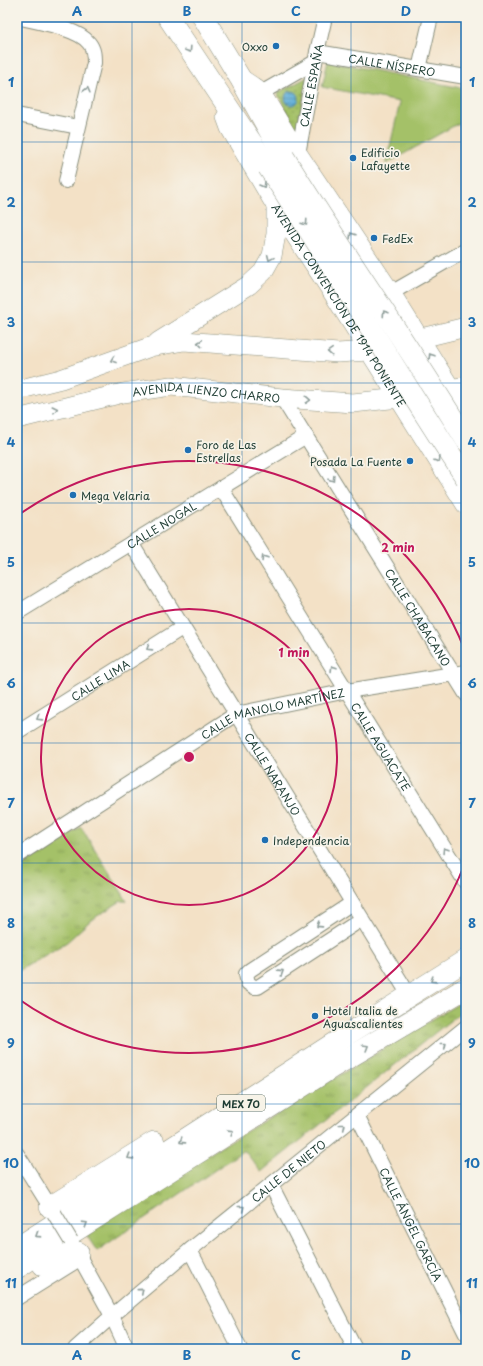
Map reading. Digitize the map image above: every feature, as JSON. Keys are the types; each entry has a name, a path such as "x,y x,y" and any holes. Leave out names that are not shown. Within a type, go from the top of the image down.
{"main road":[{"name":"AVENIDA CONVENCIÓN DE 1914 PONIENTE","path":"168,17 222,100 284,159 316,240 424,414 466,478"},
{"name":"AVENIDA CONVENCIÓN DE 1914 PONIENTE","path":"203,17 240,78 284,159 414,356 466,440"},
{"name":"MEX 70","path":"17,1248 408,995 466,960"},
{"name":"MEX 70","path":"17,1268 332,1067 466,988"},
{"path":"52,1210 281,1064 302,1054 334,1043"},
{"path":"17,1282 55,1257 77,1250"}],"street":[{"path":"17,17 72,31 84,38 90,44 94,54 94,63 66,180"},
{"name":"CALLE ESPAÑA","path":"284,159 316,57 325,17"},
{"path":"420,69 431,17"},
{"path":"261,93 316,57"},
{"name":"CALLE NÍSPERO","path":"316,57 420,69 466,77"},
{"name":"AVENIDA CONVENCIÓN DE 1914 PONIENTE","path":"240,78 261,93 284,159 370,263 420,338 459,388 466,414"},
{"name":"AVENIDA CONVENCIÓN DE 1914 PONIENTE","path":"222,100 230,128 276,206 331,290 466,505"},
{"path":"17,114 78,127"},
{"path":"150,347 249,285 263,272 272,256 276,234 276,206"},
{"path":"391,293 466,250"},
{"path":"331,290 342,292 352,290 359,286 367,276 370,263"},
{"path":"17,390 61,379 150,347 184,341 338,353 368,351 466,327"},
{"name":"AVENIDA LIENZO CHARRO","path":"17,419 123,393 171,386 282,398 353,403 399,398 459,388"},
{"name":"CALLE CHABACANO","path":"282,398 460,673 466,694"},
{"path":"424,439 432,423 438,416 449,412 461,412 466,414"},
{"name":"CALLE NOGAL","path":"17,613 306,436"},
{"name":"CALLE AGUACATE","path":"221,488 466,883"},
{"name":"CALLE NARANJO","path":"131,543 408,995"},
{"name":"CALLE LIMA","path":"17,732 182,628"},
{"name":"CALLE MANOLO MARTÍNEZ","path":"17,856 236,714 347,691 460,673"},
{"path":"352,904 250,970 246,974 248,983 254,987 258,987 362,919"},
{"name":"CALLE DE NIETO","path":"75,1349 190,1250 466,1027"},
{"name":"CALLE ÁNGEL GARCÍA","path":"358,1115 466,1334"},
{"path":"17,1154 77,1250 112,1316 127,1349"},
{"path":"271,1185 355,1349"},
{"path":"17,1298 77,1250"},
{"path":"190,1250 240,1349"}],"shaded area":[{"path":"278,17 312,17 310,24"}],"green space":[{"path":"328,61 466,89 466,119 386,164 400,102 322,87"},
{"path":"308,77 297,130 277,93"},
{"path":"81,827 127,901 121,901 91,920 67,942 17,972 17,869"},
{"path":"466,999 466,1008 261,1172 244,1150 97,1251 83,1230"}],"water":[{"path":"292,91 297,93 299,98 297,103 292,105 287,103 285,98 287,93"}],"place":[{"name":"Oxxo","path":"276,46"},
{"name":"Edificio Lafayette","path":"353,158"},
{"name":"FedEx","path":"374,238"},
{"name":"Foro de Las Estrellas","path":"188,450"},
{"name":"Posada La Fuente","path":"410,461"},
{"name":"Mega Velaria","path":"73,495"},
{"name":"Independencia","path":"265,840"},
{"name":"Hotel Italia de Aguascalientes","path":"315,1016"}]}
